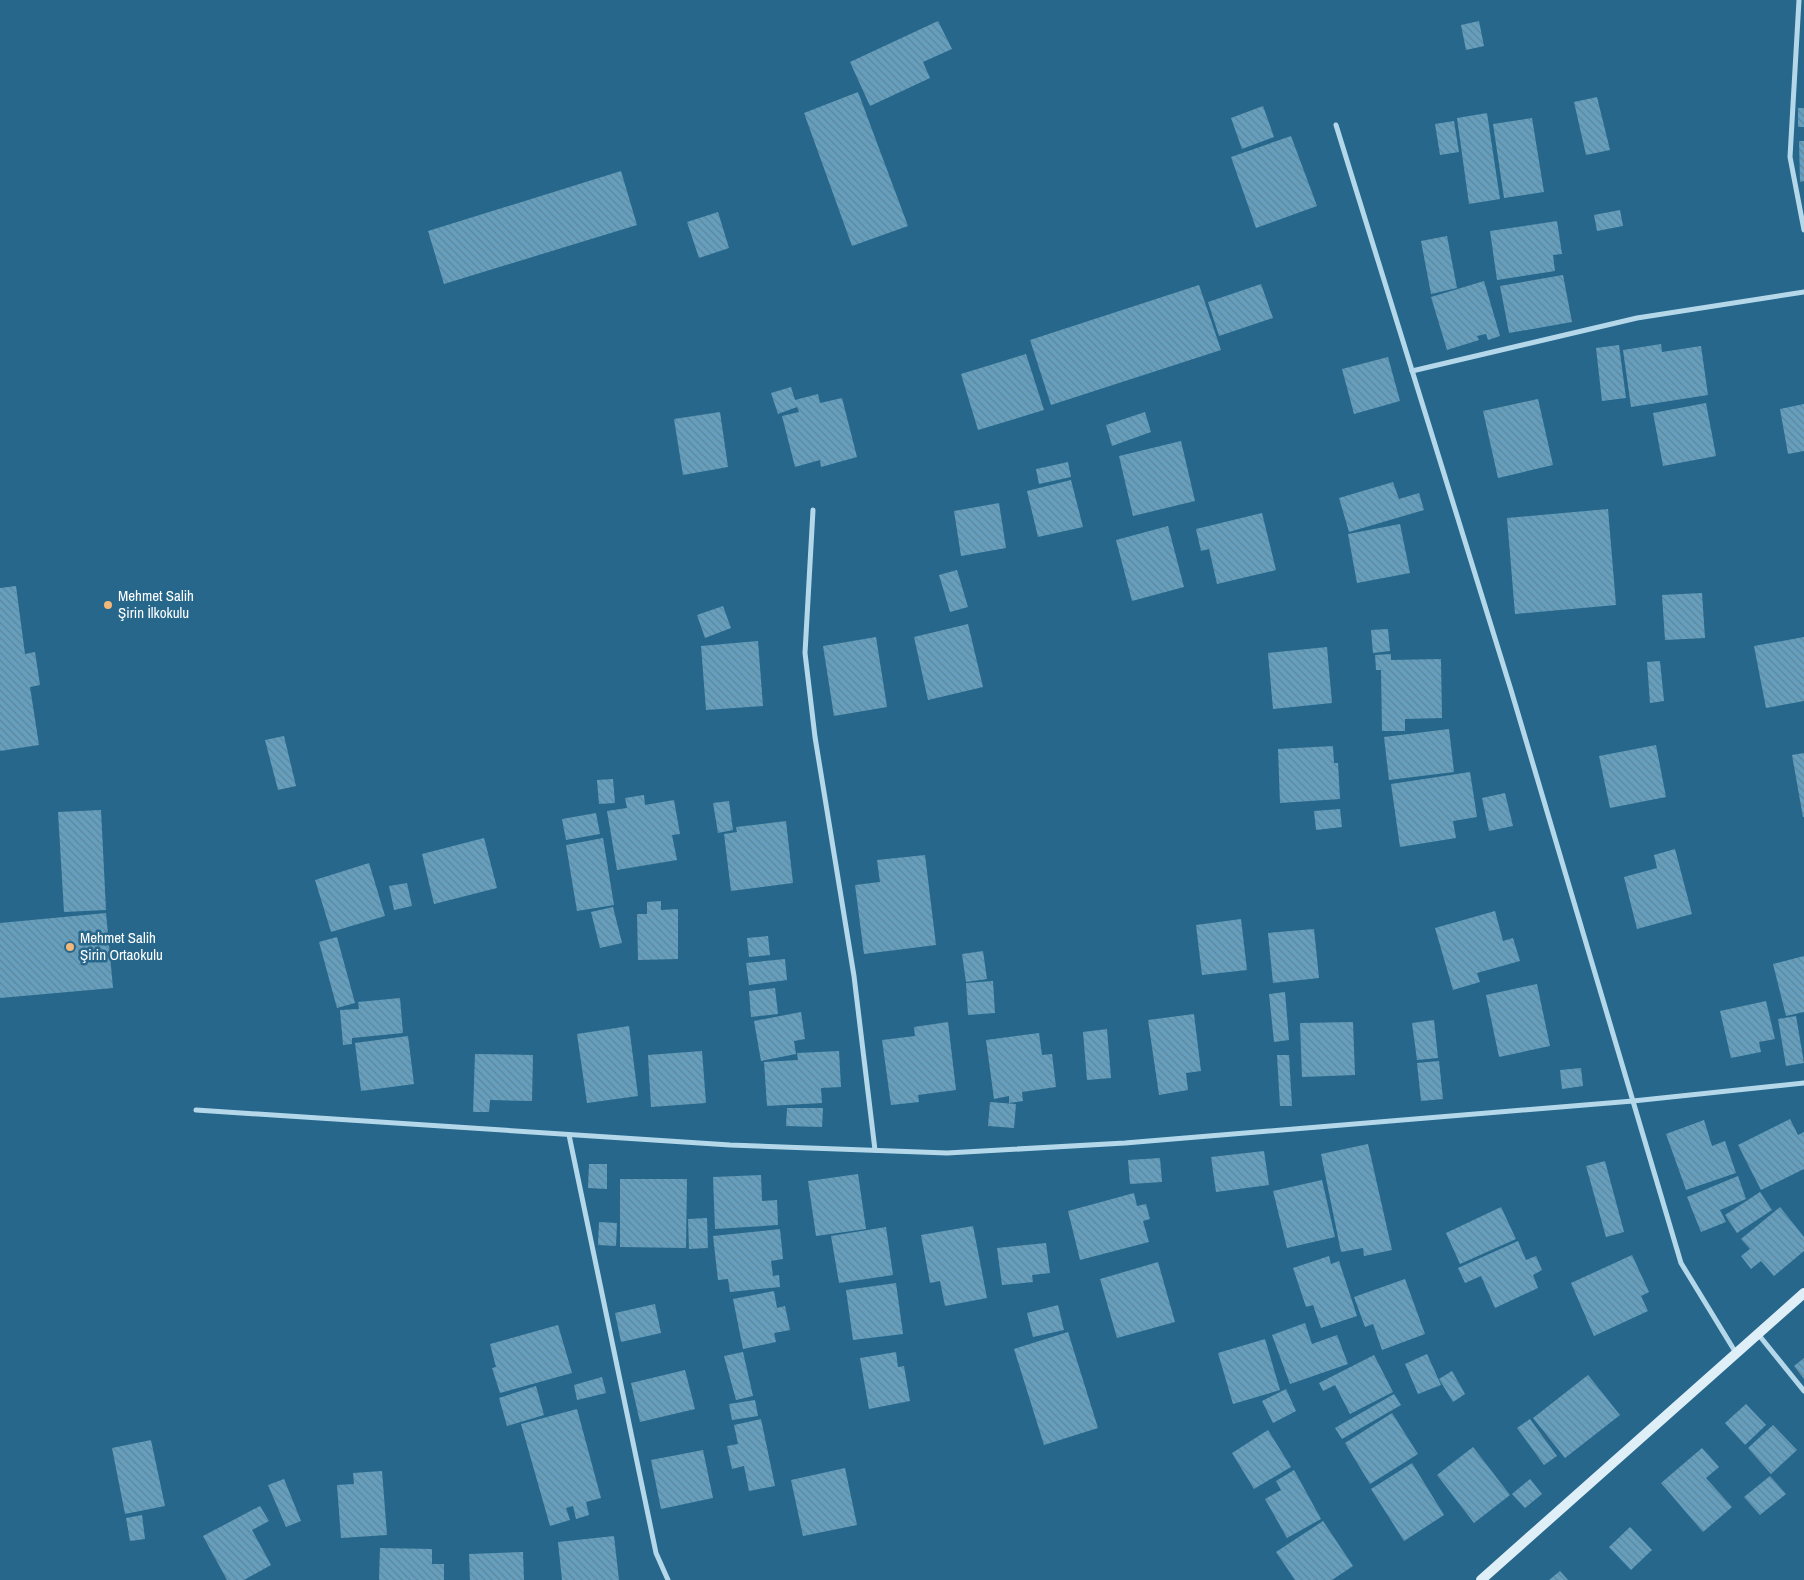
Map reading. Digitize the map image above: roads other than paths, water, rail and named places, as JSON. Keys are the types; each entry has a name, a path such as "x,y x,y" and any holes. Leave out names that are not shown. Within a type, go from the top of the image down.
{"street":[{"path":"1799,0 1790,157 1804,230"},
{"path":"1336,124 1511,690 1681,1262 1736,1354"},
{"path":"1412,371 1637,318 1804,292"},
{"path":"813,510 805,653 816,737 854,976 875,1150"},
{"path":"196,1110 730,1145 947,1153 1125,1144 1633,1100 1804,1083"},
{"path":"569,1135 656,1553 668,1580"},
{"path":"1481,1580 1804,1293"},
{"path":"1758,1334 1804,1391"}],"place":[{"name":"Mehmet Salih Şirin İlkokulu","path":"108,605"},
{"name":"Mehmet Salih Şirin Ortaokulu","path":"70,947"}]}
